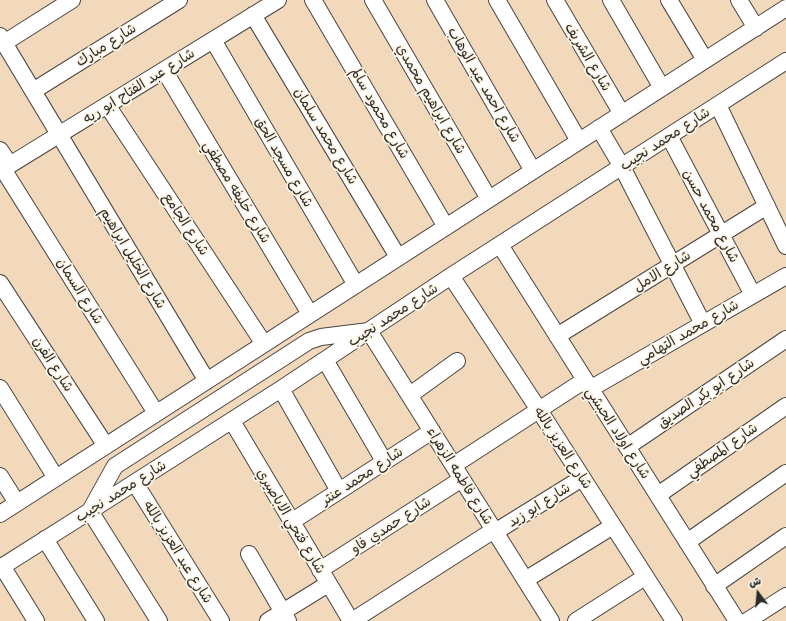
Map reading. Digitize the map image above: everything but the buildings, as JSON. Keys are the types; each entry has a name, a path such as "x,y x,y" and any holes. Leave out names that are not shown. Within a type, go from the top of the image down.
{"street":[{"path":"2,39 72,0"},
{"name":"شارع مبارك","path":"33,91 179,0"},
{"name":"شارع عبد الفتاح ابو ريه","path":"4,169 213,40 257,8 278,0"},
{"name":"شارع محمود سالم","path":"314,0 446,227"},
{"name":"شارع ابراهيم محمدي","path":"373,0 489,199"},
{"name":"شارع احمد عبد الوهاب","path":"434,0 533,171"},
{"path":"497,0 579,142"},
{"name":"شارع الشريف","path":"555,0 622,114"},
{"path":"611,0 662,88"},
{"path":"670,0 705,60"},
{"path":"739,0 756,28"},
{"name":"شارع محمد سلمان","path":"257,8 398,258"},
{"path":"0,514 786,8"},
{"name":"شارع الخليل ابراهيم","path":"2,39 207,380"},
{"name":"شارع مسجد الحق","path":"213,40 356,285"},
{"name":"شارع محمد نجيب","path":"1,567 232,421 452,276 786,62"},
{"name":"شارع خليفه مصطفي","path":"164,70 310,314"},
{"name":"شارع الجامع","path":"107,105 264,344"},
{"path":"718,105 767,206 781,222 786,246"},
{"path":"599,128 622,167 703,324"},
{"name":"شارع محمد حسن","path":"669,136 753,295"},
{"name":"شارع السمان","path":"0,150 4,169 156,413"},
{"name":"شارع الامل","path":"557,336 767,206"},
{"name":"شارع اولاد الحبشي","path":"500,245 737,621"},
{"name":"شارع العزيز بالله","path":"452,276 673,621"},
{"name":"شارع محمد التهامي","path":"454,466 539,410 703,324 786,276"},
{"name":"شارع الفرن","path":"0,283 106,446"},
{"path":"159,621 90,511 112,470 118,463 309,341 321,337 370,331"},
{"name":"شارع فاطمه الزهراء","path":"370,331 551,621"},
{"name":"شارع ابو بكر الصديق","path":"627,447 786,339"},
{"path":"325,360 384,461"},
{"path":"410,395 457,361"},
{"path":"0,388 56,478"},
{"path":"281,389 339,491"},
{"name":"شارع المصطفي","path":"658,494 786,406"},
{"name":"شارع فتحي الاباصيري","path":"232,421 351,621"},
{"name":"شارع محمد عنتر","path":"291,522 432,431"},
{"path":"687,542 786,473"},
{"path":"0,476 17,503"},
{"name":"شارع ابو زيد","path":"351,621 582,478"},
{"name":"شارع حمدي فاو","path":"268,621 285,616 324,577 462,479"},
{"name":"شارع عبد العزيز بالله","path":"135,483 221,621"},
{"path":"525,580 613,526"},
{"path":"714,586 786,536"},
{"path":"46,539 96,621"},
{"path":"249,554 285,616"},
{"path":"1,567 36,621"},
{"path":"576,621 645,577"},
{"path":"747,621 786,596"}]}
